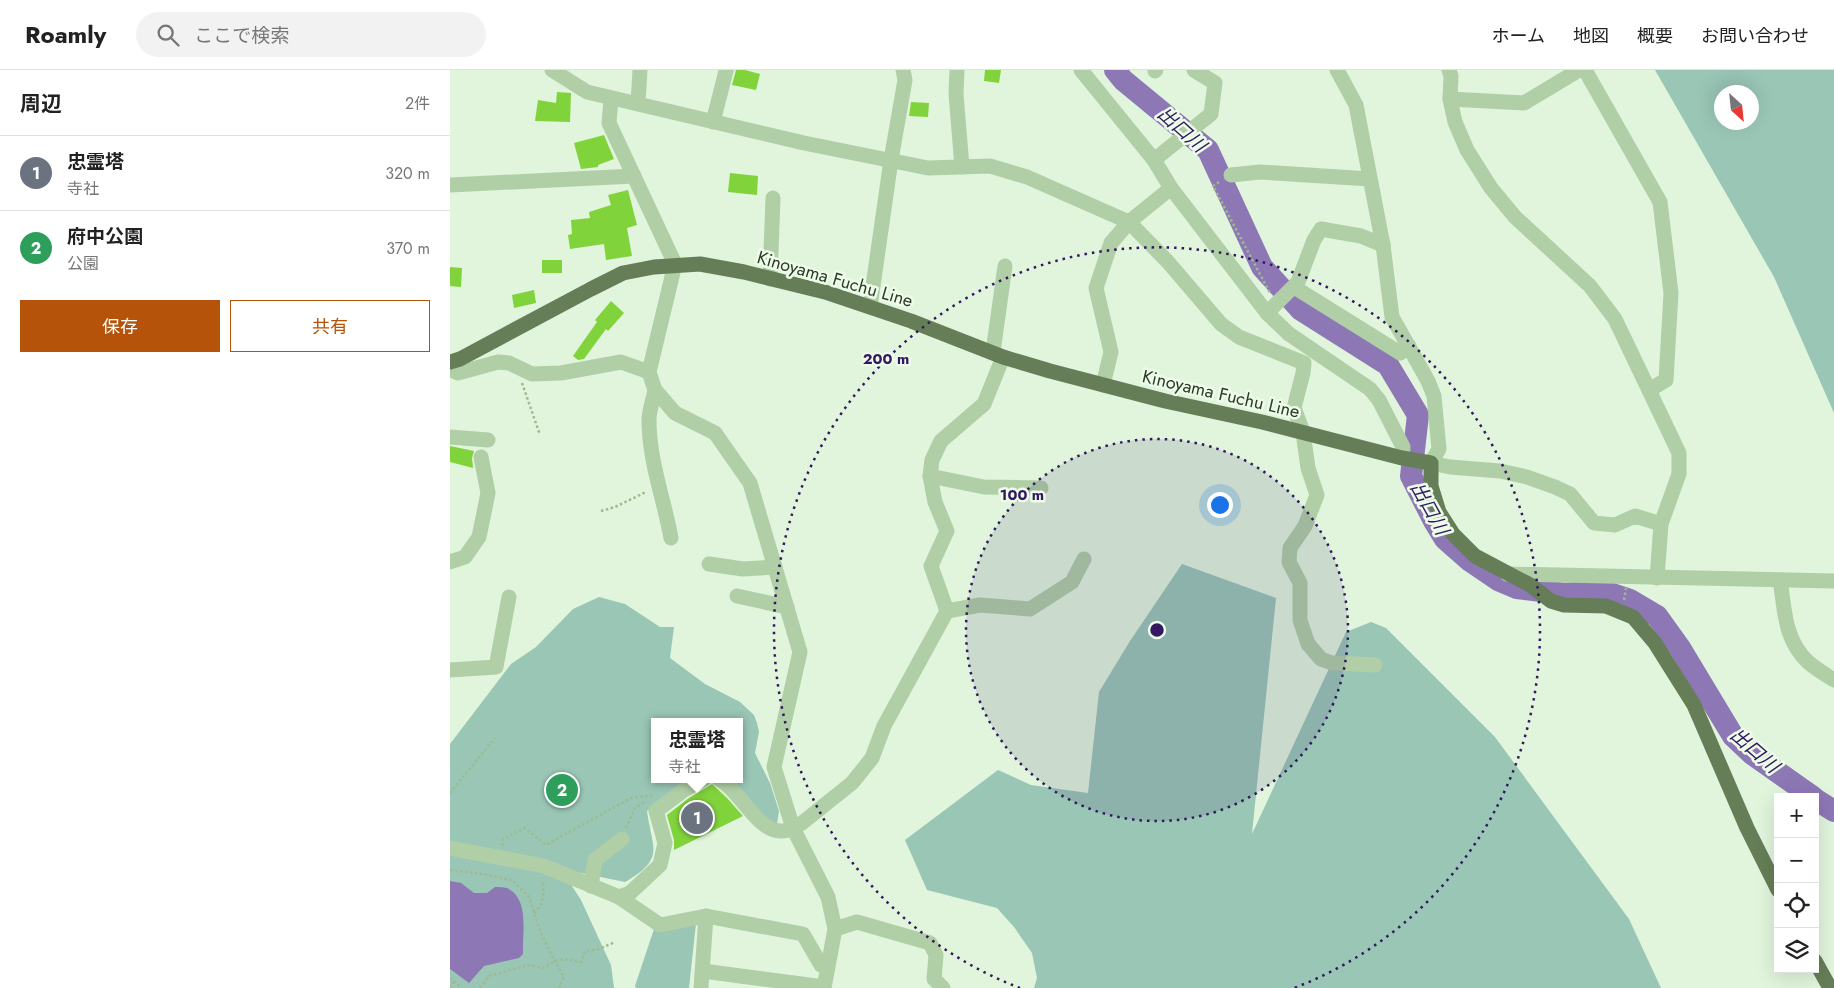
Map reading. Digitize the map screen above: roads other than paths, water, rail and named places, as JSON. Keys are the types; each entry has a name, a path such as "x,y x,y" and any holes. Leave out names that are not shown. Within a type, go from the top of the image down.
{"main road":[{"name":"Kinoyama Fuchu Line","path":"450,362 460,359 591,288 623,273 675,264 700,264 826,292 998,354 1103,385 1428,463"},
{"path":"1428,463 1431,486 1438,512 1453,534 1475,556 1530,585 1551,601 1564,606 1606,606 1633,617 1655,643 1694,705 1747,828 1774,883"},
{"path":"1819,968 1830,988"}],"street":[{"path":"552,70 586,92 804,143 928,168 990,166 1027,177 1129,222 1168,262 1220,324 1239,337 1304,363 1294,408 1303,432 1308,468 1317,495 1305,526 1290,548 1289,562 1300,583 1300,620 1308,644 1321,659 1332,663 1375,665"},
{"path":"638,103 640,70"},
{"path":"870,307 891,160 905,80 904,70"},
{"path":"957,70 956,94 962,167"},
{"path":"1081,70 1154,160 1171,188 1272,309 1289,334 1370,388 1379,400 1403,447 1402,458"},
{"path":"1154,160 1212,114 1215,84 1194,70"},
{"path":"1337,70 1356,105 1383,245 1392,316 1428,381 1434,396 1439,449 1428,463 1450,467 1500,471 1527,477 1555,487 1570,494 1594,523 1615,525 1635,516 1661,524"},
{"path":"1449,70 1452,76 1450,99 1455,122 1467,150 1491,188 1515,218 1595,293 1615,319 1679,453 1679,474 1661,524 1657,578"},
{"path":"1450,99 1524,103 1579,70"},
{"path":"1585,70 1660,202 1670,293 1666,380 1648,390"},
{"path":"714,122 726,71"},
{"path":"586,92 609,123 675,264 649,372 655,390 675,412 715,433 750,483 800,652 774,766 793,828 828,897 835,929 824,988 703,971"},
{"path":"609,123 611,99"},
{"path":"1231,175 1260,172 1370,179"},
{"path":"450,185 634,176"},
{"path":"1103,385 1111,352 1096,288 1111,243 1129,222 1171,188"},
{"path":"770,279 774,198"},
{"path":"1272,309 1298,282 1314,240 1321,229 1361,236 1383,245"},
{"path":"723,783 766,826 780,832 793,828 852,782 872,758 884,726 947,610 931,566 947,531 935,502 930,476 932,460 941,441 984,404 998,354 1005,266"},
{"path":"1294,287 1400,353 1409,346"},
{"path":"450,369 458,373 498,362 509,364 532,374 561,373 621,362 649,372"},
{"path":"655,390 649,419 654,468 671,538"},
{"path":"450,437 488,440"},
{"path":"450,562 465,557 479,537 488,494 481,457"},
{"path":"930,476 984,486 1041,488"},
{"path":"947,610 980,605 1030,609 1072,582 1084,559"},
{"path":"709,564 743,569 775,567"},
{"path":"1507,574 1834,581"},
{"path":"1780,580 1789,636 1798,652 1810,664 1834,680"},
{"path":"737,596 787,608"},
{"path":"450,670 496,667 509,597"},
{"path":"619,897 630,893 660,865 665,843 656,811 697,783"},
{"path":"591,886 595,860 622,839"},
{"path":"450,848 540,865 619,897 660,925 706,916 802,934 821,965 828,965"},
{"path":"701,988 706,916"},
{"path":"835,929 857,922 930,943 936,955 934,979 943,988"}],"waterway":[{"name":"出口川","path":"1115,70 1123,80 1208,150 1262,267 1301,310 1388,365 1418,415 1411,476 1445,539 1470,561 1498,580 1517,588 1565,594 1594,591 1609,593 1630,600 1657,616 1680,648 1733,736 1752,754 1807,793"},
{"name":"出口川","path":"1819,802 1834,811"}],"place":[{"name":"府中公園","path":"562,790"},
{"name":"忠霊塔","path":"697,818"}]}
